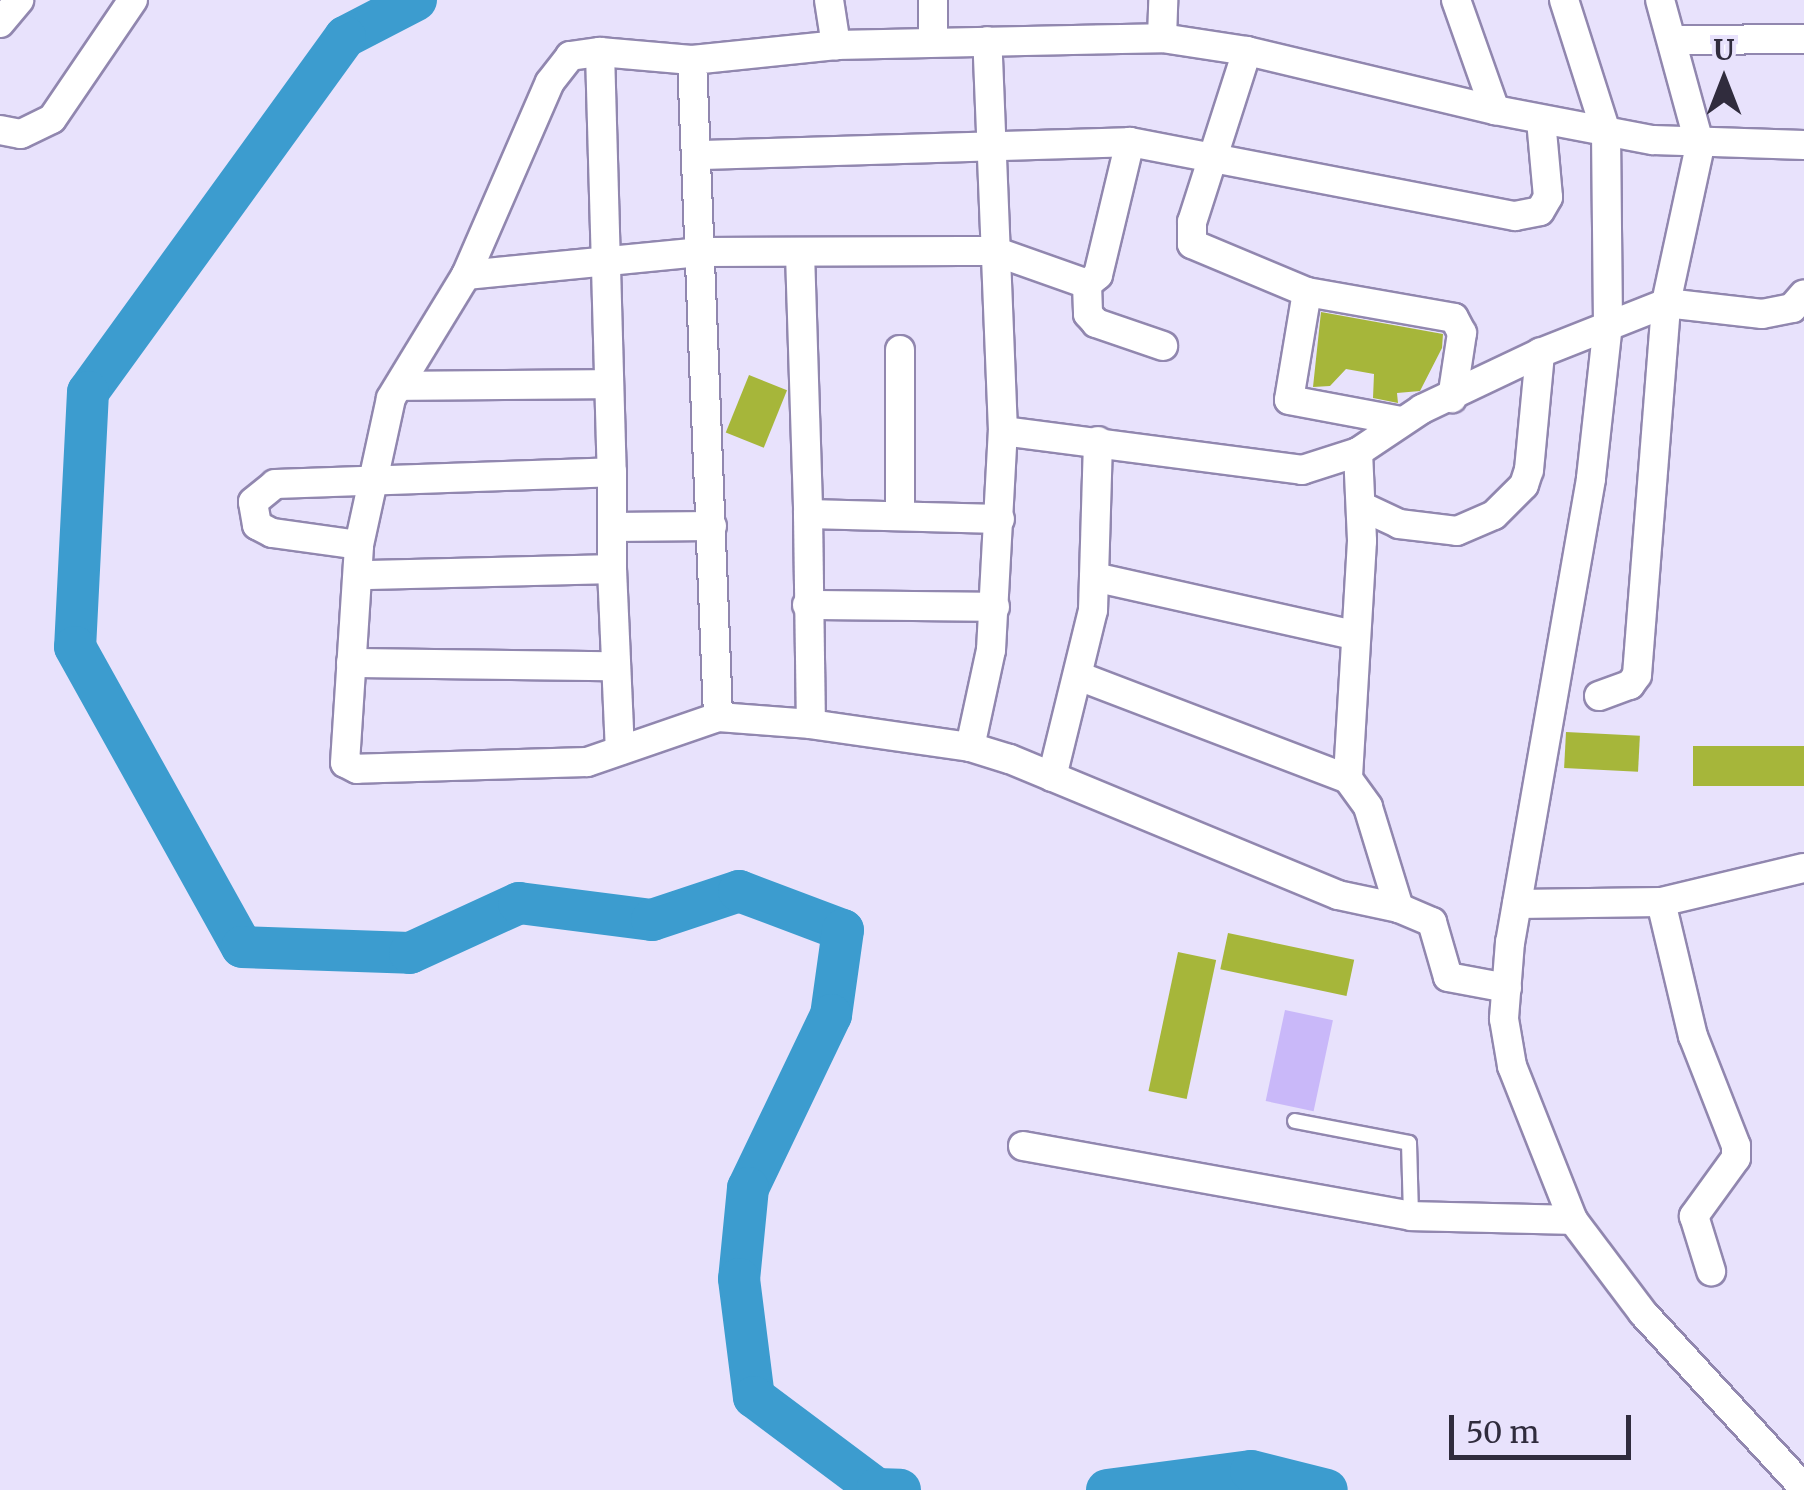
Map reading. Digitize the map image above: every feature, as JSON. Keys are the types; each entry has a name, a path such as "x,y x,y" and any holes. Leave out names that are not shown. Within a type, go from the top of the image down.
{"street":[{"path":"0,23 18,0"},
{"path":"0,130 21,134 52,119 133,0"},
{"path":"829,0 836,45"},
{"path":"933,0 933,41"},
{"path":"1162,38 1163,0"},
{"path":"1456,0 1494,110"},
{"path":"1564,0 1606,132 1608,324 1591,480 1517,904 1508,988 1512,1066 1573,1220 1642,1313 1804,1488"},
{"path":"1599,696 1630,686 1637,676 1666,303 1700,146 1660,0"},
{"path":"1508,988 1448,977 1432,922 1399,908 1338,896 1052,776 970,747 811,724 718,717 587,762 357,770 345,763 341,750 362,575 359,545 370,478 391,398 466,276 550,82 570,56 600,52 692,60 836,45 1162,38 1248,50 1494,110 1606,132 1700,146 1804,145"},
{"path":"1673,40 1804,40"},
{"path":"970,747 994,607 1003,431 987,41"},
{"path":"1248,50 1192,244 1306,292 1462,323 1452,398"},
{"path":"600,52 608,258 614,666 620,750"},
{"path":"692,60 700,156 718,717"},
{"path":"700,156 990,143 1130,142 1529,215 1548,197 1541,120"},
{"path":"1087,284 1098,276 1130,142"},
{"path":"466,276 608,258 702,252 994,251 1087,284"},
{"path":"800,253 811,724"},
{"path":"1087,284 1088,314 1096,323 1163,346"},
{"path":"1306,292 1289,400 1401,421"},
{"path":"1003,431 1098,440 1274,470 1302,470 1358,452 1401,421 1540,352 1666,303 1762,314 1792,308 1804,294"},
{"path":"900,350 900,516"},
{"path":"1363,507 1398,524 1457,531 1494,515 1529,470 1540,352"},
{"path":"400,386 609,384"},
{"path":"1052,776 1081,677 1094,578 1098,440"},
{"path":"1348,779 1363,507 1358,452"},
{"path":"359,545 272,533 257,525 253,502 275,484 612,472"},
{"path":"808,514 1000,519"},
{"path":"612,527 712,526"},
{"path":"362,575 612,569"},
{"path":"1094,578 1354,635"},
{"path":"807,605 994,607"},
{"path":"351,664 614,666"},
{"path":"1081,677 1348,779 1368,807 1399,908"},
{"path":"1517,904 1662,902 1804,868"},
{"path":"1662,902 1693,1036 1736,1146 1729,1170 1694,1216 1711,1270"},
{"path":"1023,1146 1411,1216 1573,1220"}],"lane":[{"path":"1295,1121 1409,1143 1411,1216"}],"shaded area":[{"path":"1285,1010 1333,1020 1314,1111 1266,1101"}],"building":[{"path":"1321,312 1443,334 1442,348 1420,391 1397,393 1398,403 1373,398 1374,374 1346,369 1330,386 1313,387"},
{"path":"749,375 787,390 764,448 726,432"},
{"path":"1566,732 1640,736 1638,772 1564,768"},
{"path":"1693,746 1804,746 1804,786 1693,786"},
{"path":"1228,933 1354,960 1346,996 1220,969"},
{"path":"1178,952 1216,960 1187,1099 1148,1091"}],"waterway":[{"path":"416,0 345,37 88,392 75,647 242,947 410,953 519,903 652,920 739,891 843,930 831,1015 748,1188 739,1279 754,1397 877,1489 900,1490"},
{"path":"1107,1490 1251,1471 1327,1490"}]}
